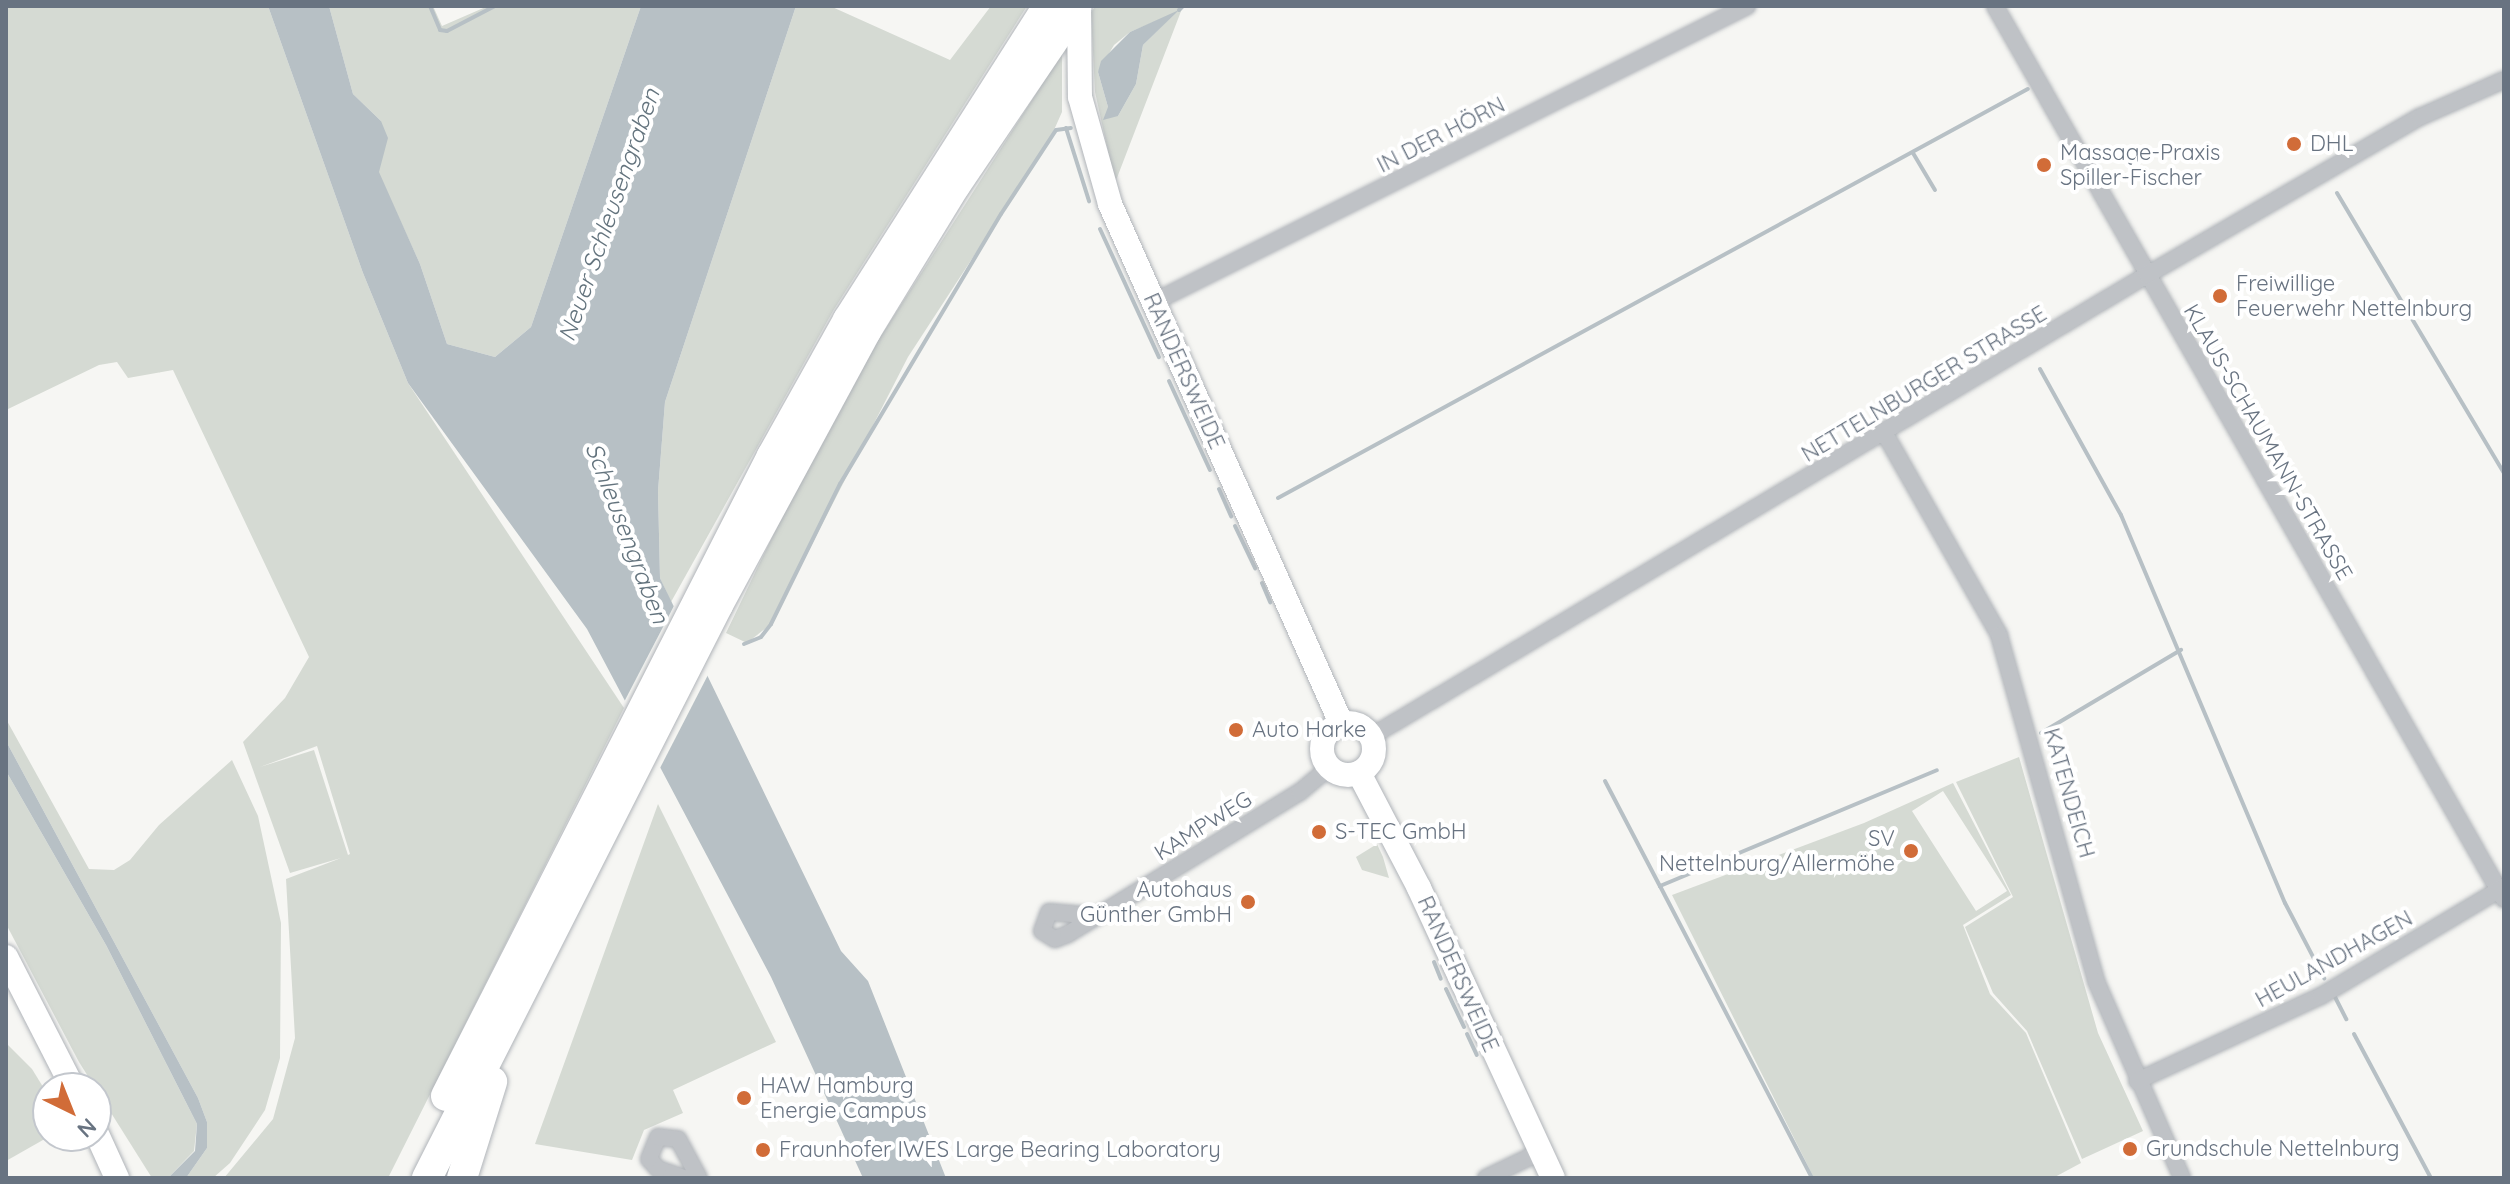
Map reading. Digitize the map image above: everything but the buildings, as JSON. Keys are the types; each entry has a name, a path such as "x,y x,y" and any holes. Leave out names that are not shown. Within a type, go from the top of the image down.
{"highway":[{"path":"711,593 866,331 1044,52 1078,6"},
{"path":"405,1178 635,741 848,320 1043,13"},
{"path":"427,1178 518,1000 635,741"},
{"path":"462,1178 518,1000"}],"street":[{"name":"RANDERSWEIDE","path":"1078,6 1077,74 1085,126 1110,204 1341,723"},
{"name":"IN DER HÖRN","path":"1154,302 1747,6"},
{"name":"KLAUS-SCHAUMANN-STRASSE","path":"1995,6 2502,892"},
{"name":"NETTELNBURGER STRASSE","path":"1372,736 1885,434 2147,275 2420,117 2504,80"},
{"name":"KATENDEICH","path":"1885,434 1999,635 2096,981 2137,1081 2182,1178"},
{"path":"1341,723 1359,725 1372,736 1374,754 1359,773 1341,775 1329,768 1323,741 1341,723"},
{"name":"KAMPWEG","path":"1096,916 1300,792 1329,768"},
{"name":"RANDERSWEIDE","path":"1359,773 1410,870 1553,1178"},
{"name":"HEULANDHAGEN","path":"2137,1081 2321,996 2502,892"},
{"path":"6,957 65,1072"},
{"path":"684,1178 658,1169 649,1159 658,1137 678,1139 699,1178"},
{"path":"106,1152 119,1176"},
{"path":"1486,1178 1540,1152"}],"shaded area":[{"path":"6,6 268,6 363,273 408,383 624,708 388,1178 224,1178 273,1119 295,1038 286,879 341,858 290,873 243,742 285,698 309,657 173,370 128,378 117,362 99,365 6,410","holes":["317,746 350,854 314,750 260,767"]},
{"path":"329,6 433,6 442,26 488,6 641,6 531,327 495,357 447,344 420,264 378,172 381,121 353,94"},
{"path":"796,6 830,6 950,60 991,6 1027,6 833,311 671,602 660,578 658,491 665,402"},
{"path":"1096,6 1183,6 1115,183 1095,92 1091,12","holes":["1175,13 1143,45 1136,84 1118,116 1108,107 1098,72 1114,45 1130,32"]},
{"path":"1062,53 1062,112 1050,139 908,357 771,624 747,643 726,633 804,471 879,339"},
{"path":"6,719 89,869 114,870 130,860 159,825 232,760 258,816 281,923 280,1058 265,1110 230,1163 213,1178 186,1178 207,1148 207,1122 198,1098 6,741"},
{"path":"2019,757 2098,1033 2143,1131 2082,1159 2027,1031 1993,993 1965,927 2013,897 1956,782"},
{"path":"6,771 106,945 197,1124 194,1151 168,1178 152,1178 112,1114 112,1072 85,1072 6,924"},
{"path":"1953,783 2011,895 1963,925 1990,994 2026,1033 2081,1163 2053,1178 1814,1178 1672,895 1864,823","holes":["1943,791 2007,891 1976,911 1912,811"]},
{"path":"658,804 776,1042 673,1090 683,1113 644,1130 632,1160 535,1144"},
{"path":"1377,844 1389,878 1362,870 1356,857"},
{"path":"6,1043 34,1072 32,1146 6,1161"}],"water":[{"path":"268,6 329,6 353,94 381,121 388,138 379,172 420,264 447,344 495,357 531,327 641,6 796,6 665,402 658,491 660,578 841,951 868,981 946,1178 863,1178 771,977 587,629 408,383 363,273"},
{"path":"1179,10 1143,45 1136,84 1118,116 1103,120 1108,107 1098,72 1101,61 1130,32"},
{"path":"6,741 198,1098 207,1122 207,1148 186,1178 168,1178 195,1151 197,1124 106,945 6,771"}],"pier":[{"path":"676,602 710,671 659,770 623,704"}],"waterway":[{"path":"430,6 440,30 447,31 495,6"},
{"path":"1179,10 1183,6"},
{"path":"1278,498 2028,89"},
{"path":"1066,128 1089,201"},
{"path":"744,644 761,637 771,624 840,484 1001,214 1056,130 1071,128"},
{"path":"1913,153 1935,190"},
{"path":"2337,193 2504,473"},
{"path":"1100,229 1159,357"},
{"path":"2040,369 2121,515 2285,903 2324,978"},
{"path":"1169,381 1210,470"},
{"path":"1219,489 1231,516"},
{"path":"1235,526 1255,568"},
{"path":"1262,583 1270,602"},
{"path":"2041,733 2181,650"},
{"path":"1605,781 1660,886 1937,770"},
{"path":"1660,886 1812,1178"},
{"path":"1434,962 1441,979"},
{"path":"1446,989 1464,1027"},
{"path":"2335,997 2346,1019"},
{"path":"1467,1034 1477,1055"},
{"path":"2354,1034 2431,1178"}],"place":[{"name":"DHL","path":"2294,144"},
{"name":"Massage-Praxis Spiller-Fischer","path":"2044,165"},
{"name":"Freiwillige Feuerwehr Nettelnburg","path":"2220,296"},
{"name":"Auto Harke","path":"1236,730"},
{"name":"S-TEC GmbH","path":"1319,832"},
{"name":"SV Nettelnburg/Allermöhe","path":"1911,851"},
{"name":"Autohaus Günther GmbH","path":"1248,902"},
{"name":"HAW Hamburg Energie Campus","path":"744,1098"},
{"name":"Grundschule Nettelnburg","path":"2130,1149"},
{"name":"Fraunhofer IWES Large Bearing Laboratory","path":"763,1150"}],"water label":[{"name":"Neuer Schleusengraben","path":"609,215"},
{"name":"Schleusengraben","path":"627,533"}]}
